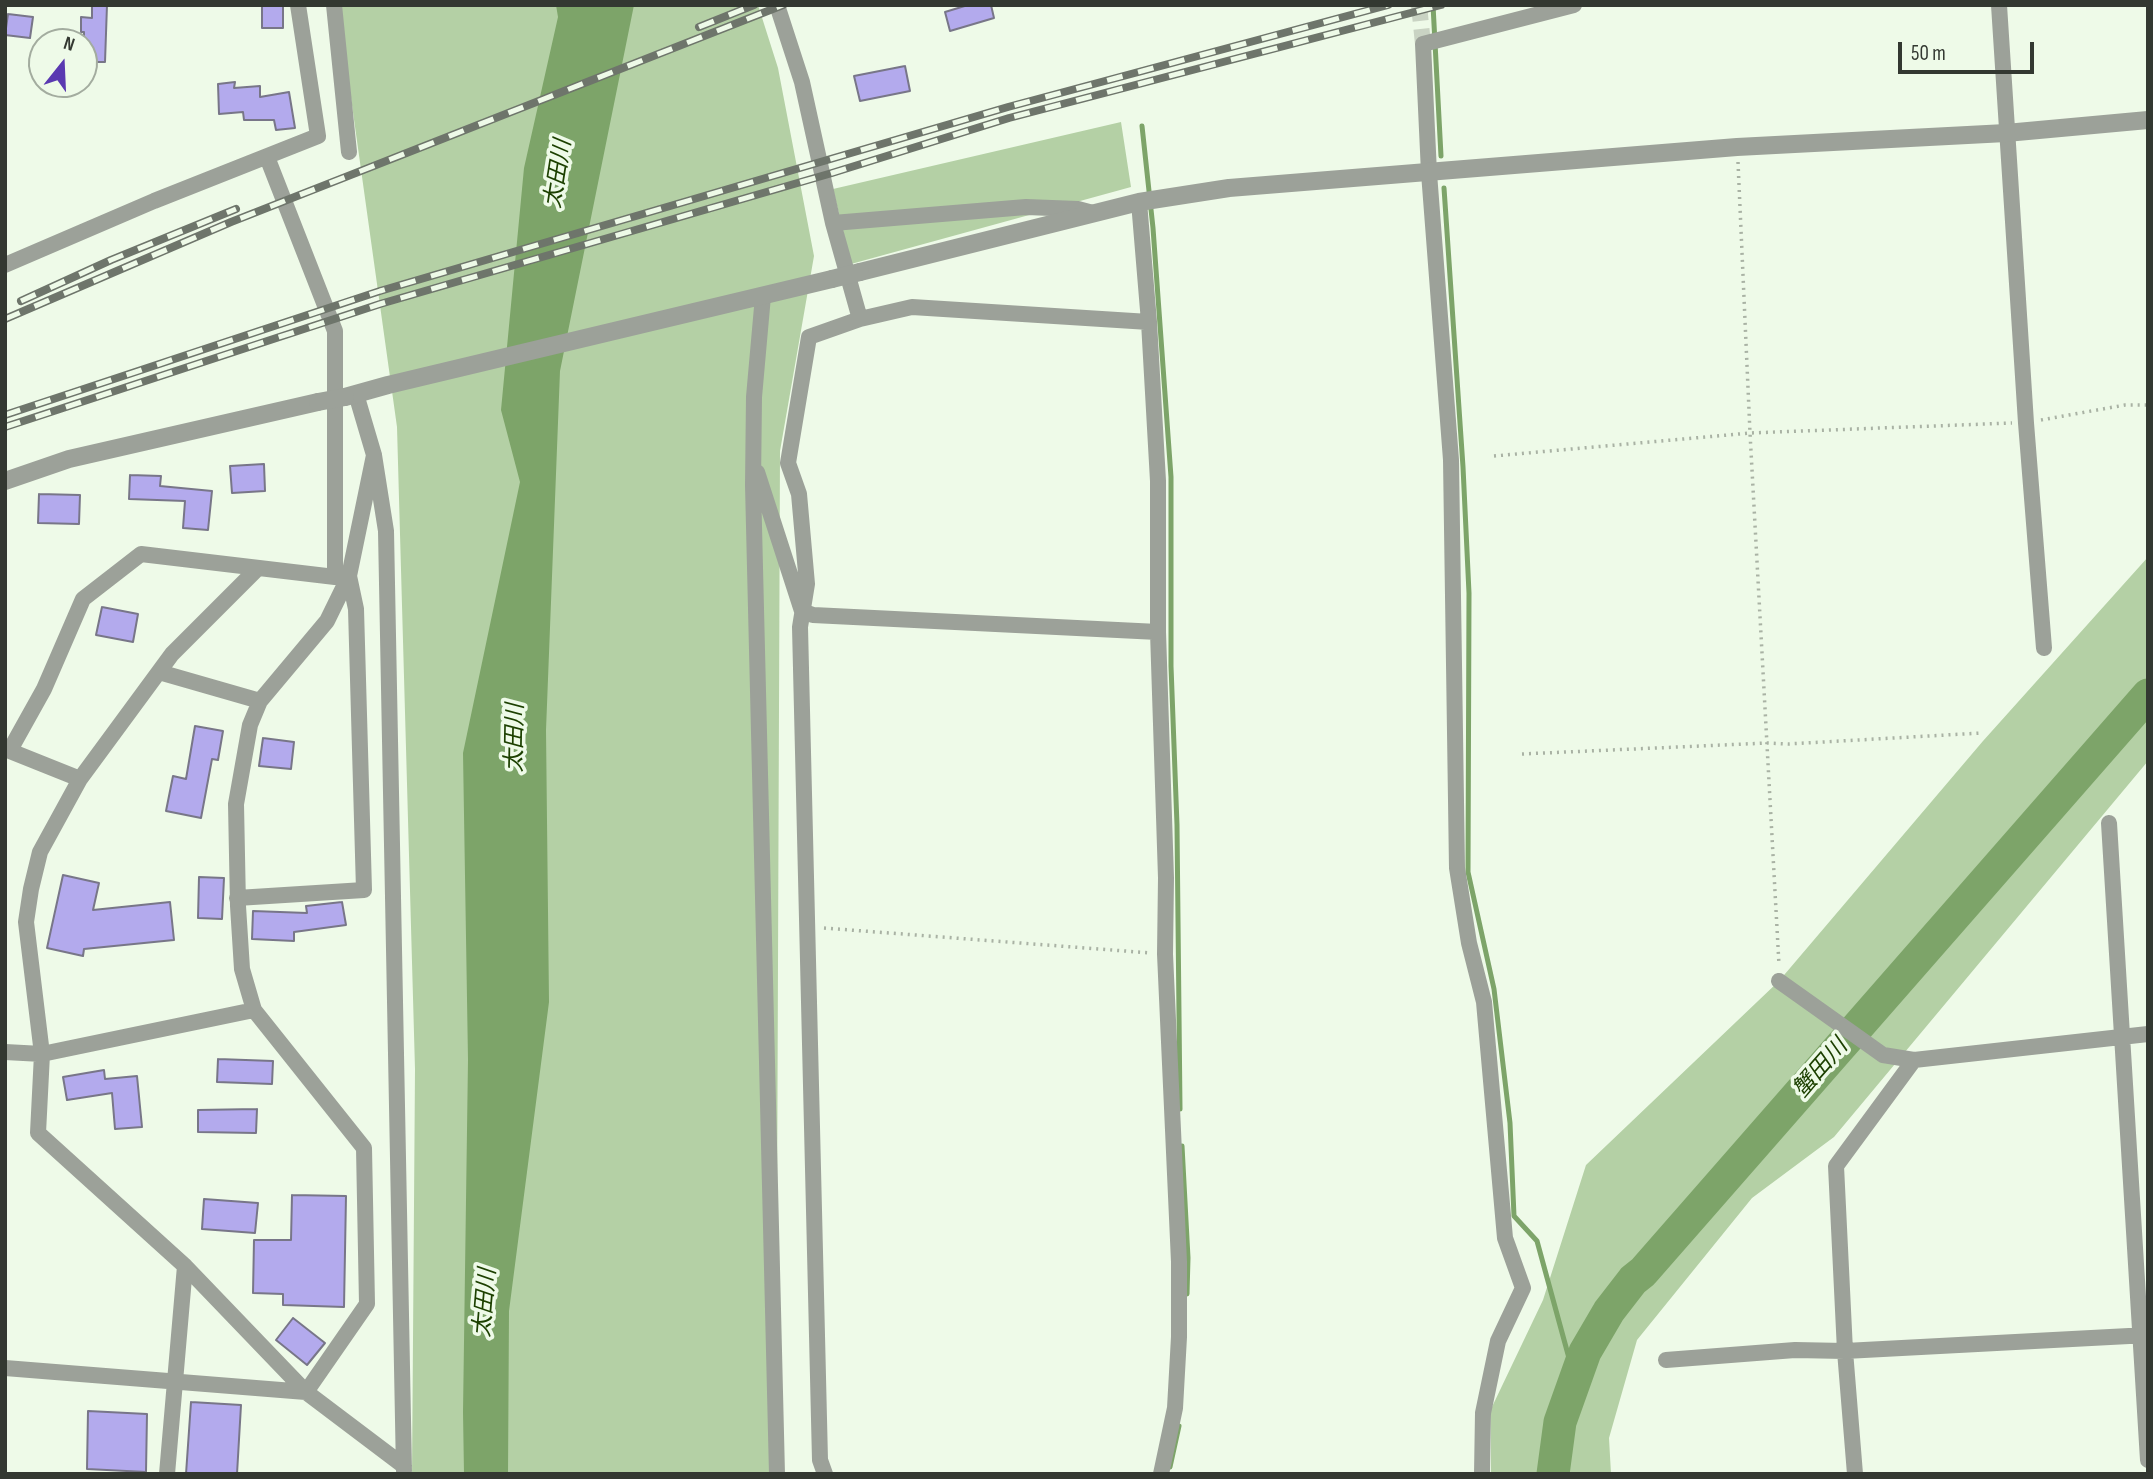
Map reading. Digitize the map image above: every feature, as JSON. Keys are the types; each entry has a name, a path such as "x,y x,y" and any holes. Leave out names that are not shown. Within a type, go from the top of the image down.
{"street":[{"path":"5,265 318,136 298,5"},
{"path":"334,5 349,152"},
{"path":"777,5 802,82 833,223 860,320"},
{"path":"1482,1474 1483,1413 1498,1341 1523,1288 1505,1238 1484,1002 1469,943 1457,868 1451,460 1429,173 1423,44 1574,5"},
{"path":"1999,5 2026,423 2044,648"},
{"path":"5,481 69,459 351,396 1139,202 1229,188 1737,147 2006,133 2148,120"},
{"path":"237,898 364,890 356,609 342,577 335,331 267,157"},
{"path":"1139,202 1158,481 1158,632 1165,799 1165,954 1180,1262 1175,1408 1161,1474"},
{"path":"833,223 1026,207 1078,209 1093,214"},
{"path":"760,297 753,464 778,1474"},
{"path":"825,1474 820,1460 800,627 807,584 799,494 788,463 809,337 912,307 1149,323"},
{"path":"351,396 374,455 386,531 404,1470"},
{"path":"306,1392 367,1304 364,1148 254,1010 242,969 237,898 236,804 250,725 260,701 327,621 342,577 374,455"},
{"path":"753,464 802,611"},
{"path":"80,779 8,750 44,689 83,599 141,554 342,577"},
{"path":"258,568 172,654 80,779 40,852 26,922 42,1054 38,1133 185,1266 306,1392 404,1470"},
{"path":"802,611 813,615 1158,632"},
{"path":"159,672 260,701"},
{"path":"2109,823 2121,1036 2144,1336 2148,1460"},
{"path":"1779,981 1883,1055 1914,1060 2148,1034"},
{"path":"5,1052 42,1054 254,1010"},
{"path":"1854,1474 1836,1166 1914,1060"},
{"path":"167,1474 185,1266"},
{"path":"1666,1360 1795,1350 1845,1351 2144,1336"},
{"path":"5,1368 306,1392"}],"path":[{"path":"1737,147 1779,981"},
{"path":"1494,456 1750,433 2026,423 2125,405 2148,405"},
{"path":"1522,754 1788,744 1981,733"},
{"path":"808,926 1165,954"}],"shaded area":[{"path":"338,5 758,5 778,68 814,256 780,451 776,1474 412,1474 415,1069 397,427"},
{"path":"1121,122 1131,187 851,264 833,189"},
{"path":"2148,557 2148,761 1834,1137 1752,1198 1637,1340 1609,1438 1611,1474 1491,1474 1491,1409 1543,1300 1586,1165 1779,981 1983,741"}],"water":[{"name":"太田川","path":"556,5 634,5 560,371 546,730 549,1002 509,1311 508,1474 464,1474 468,1060 463,753 520,482 501,410 524,168 558,17"}],"building":[{"path":"92,5 107,5 105,62 98,62 98,28 81,28 81,17 92,18"},
{"path":"262,5 283,5 283,28 262,28"},
{"path":"968,5 991,5 994,18 950,31 945,12"},
{"path":"8,14 33,17 31,28 28,28 28,38 5,35"},
{"path":"905,66 910,91 860,101 854,76"},
{"path":"235,82 234,88 260,86 260,97 289,92 295,128 276,130 274,120 244,120 243,112 219,114 218,84"},
{"path":"264,464 265,491 232,493 230,466"},
{"path":"130,475 161,476 160,486 212,491 208,530 183,528 185,501 129,499"},
{"path":"39,494 80,495 79,524 38,523"},
{"path":"102,607 138,614 133,642 96,635"},
{"path":"195,726 223,731 218,760 212,759 201,818 166,811 173,776 186,779"},
{"path":"263,738 294,742 291,769 259,766"},
{"path":"63,875 99,883 93,910 170,902 174,940 84,949 83,956 47,948"},
{"path":"199,877 224,878 222,919 198,918"},
{"path":"342,902 346,925 294,932 294,941 252,939 253,911 307,913 306,906"},
{"path":"218,1059 273,1061 272,1084 217,1082"},
{"path":"104,1070 105,1079 137,1076 142,1127 115,1129 112,1093 67,1100 63,1077"},
{"path":"257,1109 256,1133 198,1132 198,1110"},
{"path":"292,1195 346,1196 344,1307 283,1305 283,1294 253,1293 254,1240 291,1240"},
{"path":"204,1199 258,1203 255,1233 202,1229"},
{"path":"293,1318 325,1343 307,1365 276,1340"},
{"path":"191,1402 241,1405 237,1474 186,1474"},
{"path":"88,1411 147,1414 146,1472 87,1469"}],"waterway":[{"path":"1433,5 1441,156"},
{"path":"1142,126 1153,228 1171,477 1171,666 1177,825 1180,1109"},
{"path":"1444,188 1469,593 1468,872 1494,989 1510,1123 1514,1216 1537,1241 1575,1380"},
{"name":"蟹田川","path":"1553,1474 1560,1422 1585,1352 1609,1311 1633,1280 1643,1272 2148,695"},
{"path":"1182,1146 1188,1258 1187,1294"},
{"path":"1170,1467 1179,1426"}],"tunnel":[{"path":"1419,5 1423,44"}],"railway":[{"path":"699,27 754,5"},
{"path":"5,319 231,222 783,5"},
{"path":"5,415 380,291 1008,107 1388,5"},
{"path":"5,427 380,304 832,173 1009,118 1441,5"},
{"path":"21,301 111,260 236,209"}]}
